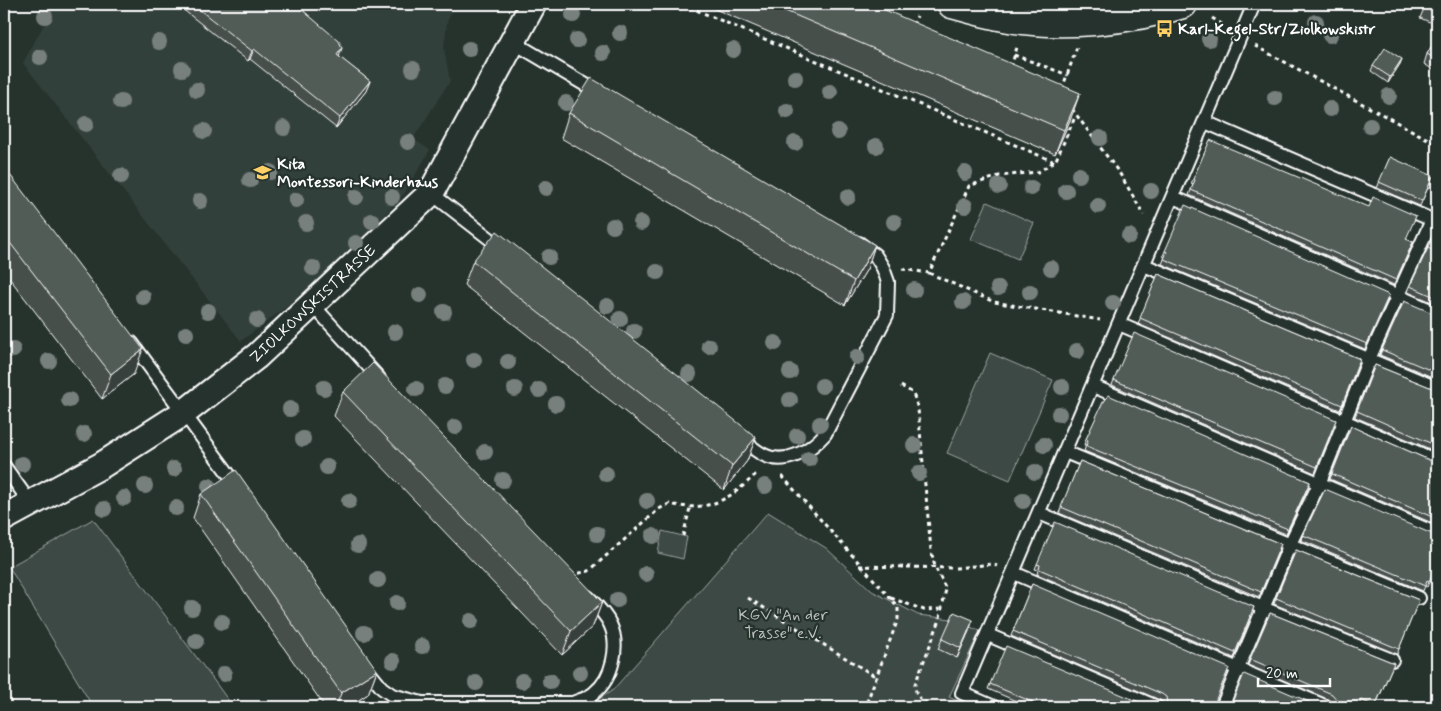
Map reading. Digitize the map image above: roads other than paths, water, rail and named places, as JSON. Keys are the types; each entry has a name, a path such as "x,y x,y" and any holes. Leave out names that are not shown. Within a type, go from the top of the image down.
{"street":[{"name":"ZIOLKOWSKISTRASSE","path":"4,518 102,464 185,412 257,356 432,193 533,4"},
{"path":"952,4 1005,18 1057,22 1112,18 1164,10 1182,4"}],"lane":[{"path":"994,707 962,693 1254,4"},
{"path":"513,42 610,99"},
{"path":"1205,122 1435,221 1369,359 1318,484 1289,546 1222,707"},
{"path":"432,193 514,258"},
{"path":"1173,197 1437,313"},
{"path":"732,430 763,455 774,458 797,455 812,448 826,434 887,315 888,282 883,268 875,256 845,235"},
{"path":"1144,265 1437,388"},
{"path":"312,304 387,387"},
{"path":"1119,324 1437,461"},
{"path":"124,333 185,412 248,501"},
{"path":"1093,386 1437,534"},
{"path":"1065,452 1419,598"},
{"path":"4,466 31,504"},
{"path":"1039,513 1263,608 1392,660"},
{"path":"1014,573 1327,707"},
{"path":"359,658 382,688 392,696 422,703 573,703 586,698 596,692 612,666 615,652 614,639 611,626 604,614 567,576"},
{"path":"988,635 1158,707"}],"place":[{"name":"Karl-Kegel-Str/Ziolkowskistr","path":"1164,28"},
{"name":"Kita Montessori-Kinderhaus","path":"263,172"}],"park label":[{"name":"KGV \"An der Trasse\" e.V.","path":"783,623"}]}
